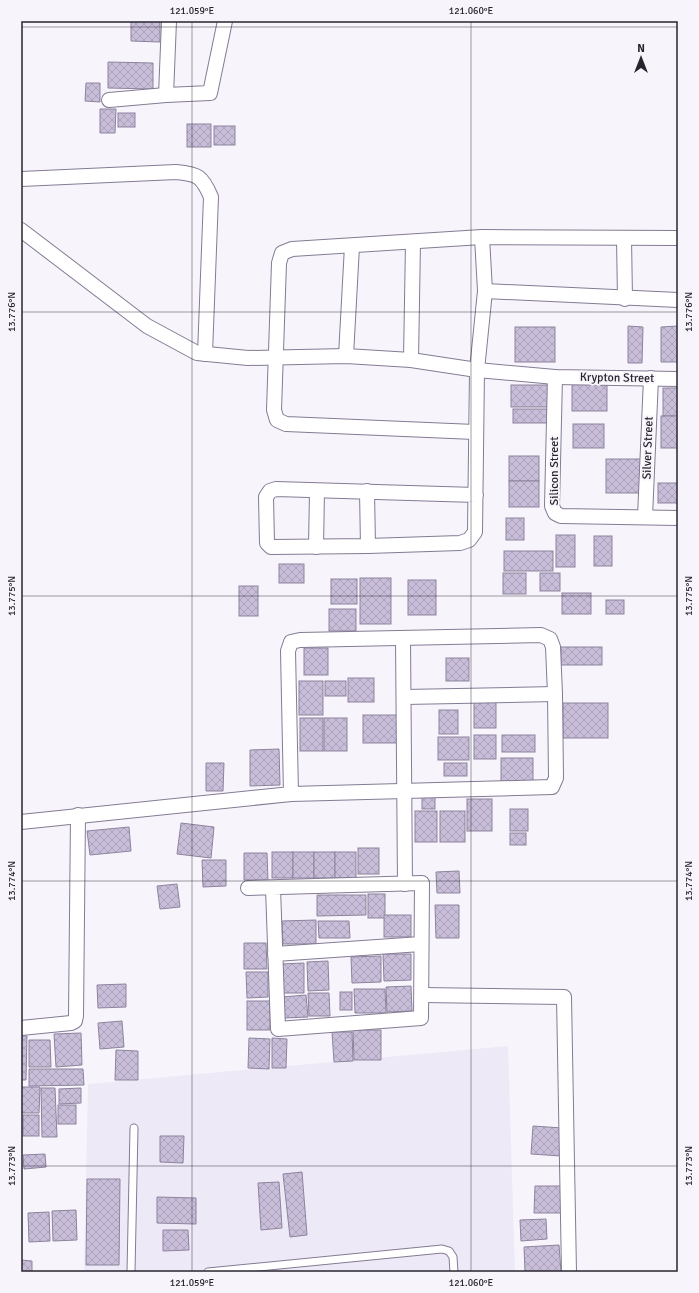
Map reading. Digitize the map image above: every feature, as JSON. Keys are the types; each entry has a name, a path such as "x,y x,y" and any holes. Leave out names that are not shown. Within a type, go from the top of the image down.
{"street":[{"path":"166,95 169,21"},
{"path":"110,100 210,93 225,21"},
{"path":"21,179 176,172 193,173 199,176 206,184 211,197 205,354"},
{"name":"Krypton Street","path":"21,230 146,326 198,353 248,358 346,356 411,360 477,370 555,377 678,379"},
{"path":"476,494 270,490 266,497 267,543 271,547 316,547 460,543 469,540 475,532 476,494 475,432 477,370 485,291 482,237"},
{"path":"475,432 286,424 277,420 274,410 275,358 279,263 282,253 292,249 482,237 678,238"},
{"path":"624,238 625,299"},
{"path":"411,360 413,242"},
{"path":"346,356 352,246"},
{"path":"485,291 625,299 678,300"},
{"name":"Silicon Street","path":"555,377 552,506 555,513 561,516 678,518"},
{"name":"Silver Street","path":"645,517 651,378"},
{"path":"316,547 317,490"},
{"path":"367,491 368,546"},
{"path":"21,822 291,794 552,787 556,778 555,694 553,647 550,640 542,636 300,640 291,642 288,651 291,794"},
{"path":"403,639 405,884"},
{"path":"404,697 555,694"},
{"path":"21,1028 71,1023 75,1021 78,815"},
{"path":"248,888 422,883 421,1018 278,1029 273,888"},
{"path":"275,954 421,944"},
{"path":"422,995 564,997 569,1272"}],"lane":[{"path":"131,1272 134,1128"},
{"path":"208,1272 442,1249 449,1251 453,1257 454,1272"}],"shaded area":[{"path":"508,1046 515,1272 84,1272 88,1084"}],"building":[{"path":"131,21 160,21 160,42 131,41"},
{"path":"108,62 153,63 153,89 108,88"},
{"path":"86,83 100,83 100,102 85,101"},
{"path":"100,109 116,109 115,133 100,133"},
{"path":"118,113 135,113 135,127 118,127"},
{"path":"187,124 211,124 211,147 187,147"},
{"path":"214,126 235,126 235,145 214,145"},
{"path":"628,326 643,327 642,363 628,363"},
{"path":"678,326 678,362 661,362 661,327"},
{"path":"515,327 555,327 555,362 515,362"},
{"path":"572,384 607,384 607,411 572,411"},
{"path":"511,385 549,385 549,407 511,407"},
{"path":"663,388 678,388 678,416 663,416"},
{"path":"513,409 550,409 550,423 513,423"},
{"path":"661,416 678,416 678,448 661,448"},
{"path":"573,424 604,424 604,448 573,448"},
{"path":"509,456 539,456 539,481 509,481"},
{"path":"606,459 641,459 641,493 606,493"},
{"path":"509,481 539,481 539,507 509,507"},
{"path":"658,483 678,483 678,503 658,503"},
{"path":"506,518 524,518 524,540 506,540"},
{"path":"556,535 575,535 575,567 556,567"},
{"path":"594,536 612,536 612,566 594,566"},
{"path":"504,551 553,551 553,571 504,571"},
{"path":"279,564 304,564 304,583 279,583"},
{"path":"503,573 526,573 526,594 503,594"},
{"path":"540,573 560,573 560,591 540,591"},
{"path":"360,578 391,578 391,624 360,624"},
{"path":"331,579 357,579 357,604 331,604"},
{"path":"408,580 436,580 436,615 408,615"},
{"path":"239,586 258,586 258,616 239,616"},
{"path":"562,593 591,593 591,614 562,614"},
{"path":"606,600 624,600 624,614 606,614"},
{"path":"329,609 356,609 356,631 329,631"},
{"path":"561,647 602,647 602,665 561,665"},
{"path":"304,648 328,648 328,675 304,675"},
{"path":"446,658 469,658 469,681 446,681"},
{"path":"348,678 374,678 374,702 348,702"},
{"path":"299,681 323,681 323,715 299,715"},
{"path":"325,681 346,681 346,696 325,696"},
{"path":"474,700 496,700 496,728 474,728"},
{"path":"563,703 608,703 608,738 563,738"},
{"path":"439,710 458,710 458,734 439,734"},
{"path":"363,715 398,715 398,743 363,743"},
{"path":"300,718 323,718 323,751 300,751"},
{"path":"324,718 347,718 347,751 324,751"},
{"path":"474,735 496,735 496,759 474,759"},
{"path":"502,735 535,735 535,752 502,752"},
{"path":"438,737 469,737 469,760 438,760"},
{"path":"279,749 280,785 250,786 250,750"},
{"path":"501,758 533,758 533,781 501,781"},
{"path":"206,763 224,763 223,791 206,791"},
{"path":"444,763 467,763 467,776 444,776"},
{"path":"422,794 435,794 435,809 422,809"},
{"path":"467,799 492,799 492,831 467,831"},
{"path":"510,809 528,809 528,831 510,831"},
{"path":"415,811 437,811 437,842 415,842"},
{"path":"440,811 465,811 465,842 440,842"},
{"path":"181,823 214,827 211,858 177,854"},
{"path":"129,827 131,851 90,855 87,831"},
{"path":"510,833 526,833 526,845 510,845"},
{"path":"358,848 379,848 379,874 358,874"},
{"path":"272,852 293,852 293,878 272,878"},
{"path":"293,852 314,852 314,878 293,878"},
{"path":"314,852 335,852 335,878 314,878"},
{"path":"335,852 356,852 356,878 335,878"},
{"path":"244,853 267,853 268,880 244,880"},
{"path":"202,860 226,860 226,886 203,887"},
{"path":"459,871 460,893 437,893 436,872"},
{"path":"177,884 180,907 160,909 157,886"},
{"path":"368,894 385,894 385,918 368,918"},
{"path":"317,895 366,895 366,915 317,916"},
{"path":"435,905 459,905 459,938 436,938"},
{"path":"384,915 411,915 411,937 384,937"},
{"path":"316,920 316,944 283,944 282,921"},
{"path":"318,921 349,921 350,938 319,938"},
{"path":"244,943 266,943 267,969 244,969"},
{"path":"383,954 411,954 411,980 384,981"},
{"path":"381,956 381,982 352,983 351,957"},
{"path":"328,961 329,990 308,991 307,962"},
{"path":"304,963 304,993 282,993 282,964"},
{"path":"246,972 268,972 268,997 247,998"},
{"path":"126,984 126,1007 98,1008 97,985"},
{"path":"411,986 412,1011 387,1012 386,987"},
{"path":"354,989 385,989 386,1013 355,1013"},
{"path":"340,992 352,992 352,1010 340,1010"},
{"path":"308,993 329,993 330,1016 309,1016"},
{"path":"306,995 308,1017 284,1018 282,997"},
{"path":"247,1001 270,1001 270,1030 247,1030"},
{"path":"122,1021 124,1047 100,1049 98,1023"},
{"path":"353,1030 381,1030 381,1060 354,1060"},
{"path":"332,1032 352,1032 353,1061 334,1062"},
{"path":"81,1033 82,1065 56,1067 54,1034"},
{"path":"21,1036 27,1036 26,1080 21,1080"},
{"path":"249,1038 270,1039 269,1069 248,1068"},
{"path":"272,1038 287,1039 286,1068 272,1068"},
{"path":"29,1040 50,1040 51,1067 29,1067"},
{"path":"116,1050 138,1051 138,1080 115,1080"},
{"path":"29,1069 83,1069 84,1085 29,1086"},
{"path":"21,1087 40,1087 39,1113 21,1113"},
{"path":"41,1088 55,1088 57,1137 42,1137"},
{"path":"81,1088 81,1103 59,1104 59,1089"},
{"path":"58,1105 76,1105 76,1124 58,1124"},
{"path":"23,1115 39,1115 39,1136 23,1136"},
{"path":"533,1126 562,1128 561,1156 531,1154"},
{"path":"160,1136 184,1136 183,1163 160,1162"},
{"path":"45,1154 46,1167 24,1169 23,1155"},
{"path":"302,1172 307,1235 290,1237 283,1174"},
{"path":"87,1179 120,1179 119,1265 86,1265"},
{"path":"279,1182 282,1228 261,1230 258,1183"},
{"path":"535,1186 563,1186 562,1213 534,1213"},
{"path":"157,1197 196,1198 196,1224 157,1223"},
{"path":"76,1210 77,1240 53,1241 52,1211"},
{"path":"49,1212 50,1241 29,1242 28,1213"},
{"path":"546,1219 547,1239 521,1241 520,1220"},
{"path":"163,1230 188,1230 189,1250 163,1251"},
{"path":"559,1245 561,1272 525,1272 524,1247"},
{"path":"21,1260 32,1261 32,1272 21,1272"}]}
